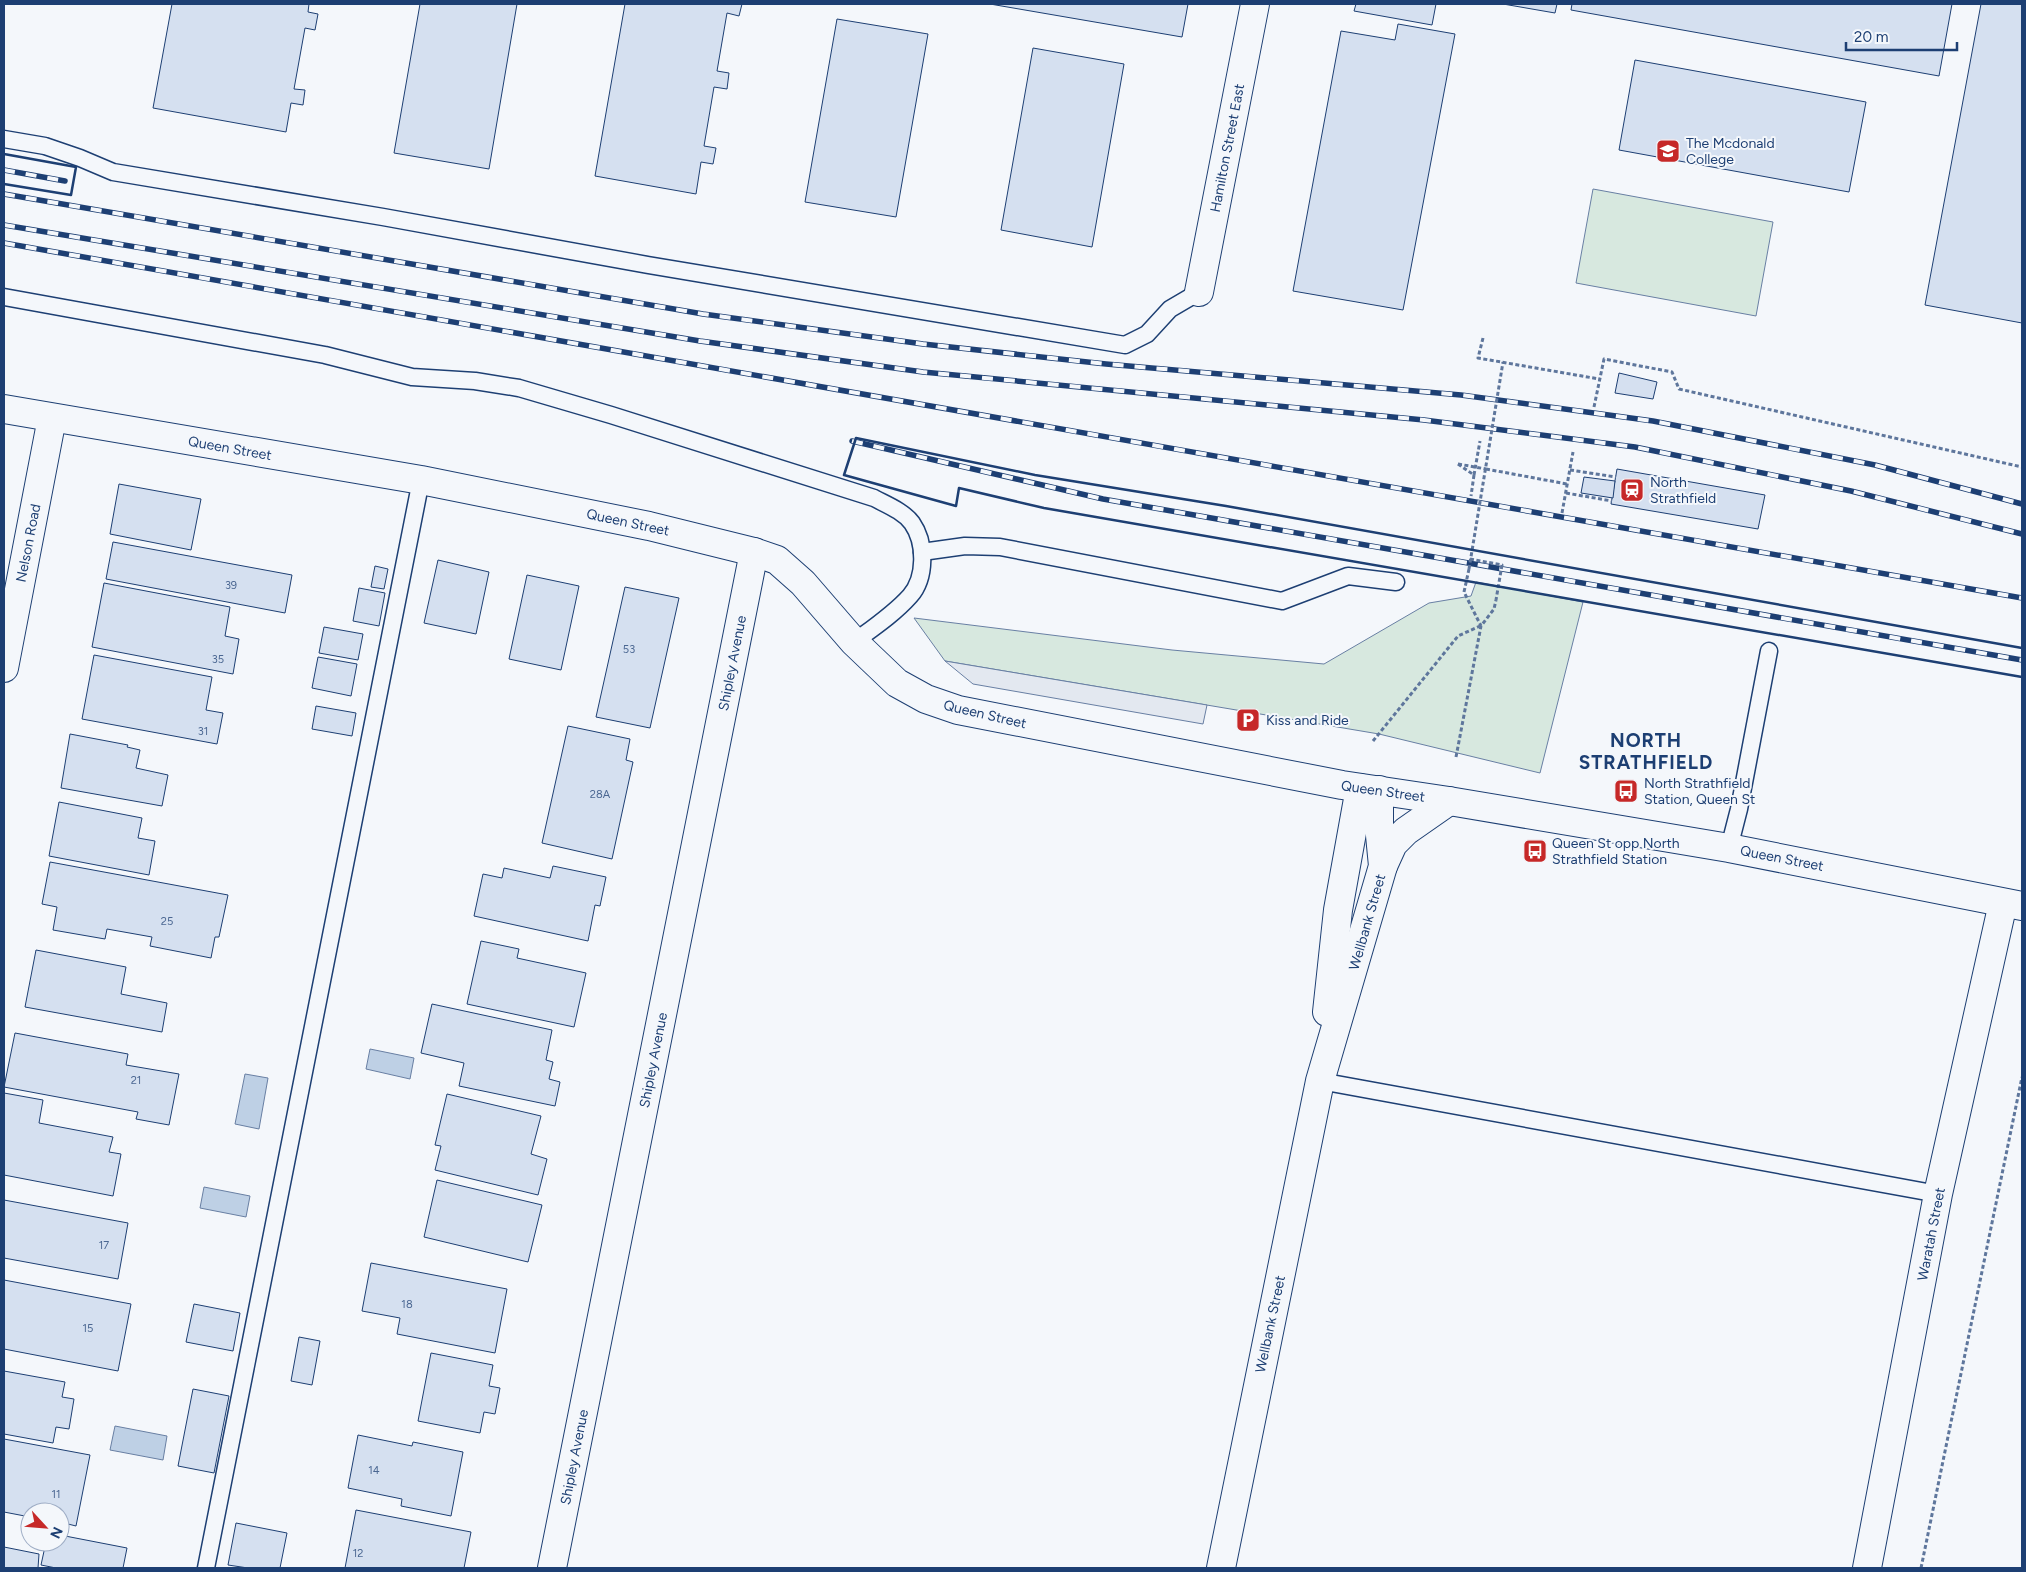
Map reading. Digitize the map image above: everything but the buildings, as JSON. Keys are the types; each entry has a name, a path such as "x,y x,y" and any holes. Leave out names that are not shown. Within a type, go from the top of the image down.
{"street":[{"name":"Hamilton Street East","path":"1199,292 1254,4"},
{"name":"Queen Street","path":"4,409 421,480 649,526 754,552 777,560 796,578 854,642 898,683 926,699 958,710 1370,789 1729,848 2013,904"},
{"name":"Nelson Road","path":"4,668 52,418"},
{"name":"Shipley Avenue","path":"552,1568 754,552"},
{"name":"Wellbank Street","path":"1221,1568 1320,1081 1383,866 1379,826 1370,789"},
{"name":"Wellbank Street","path":"1320,1081 1338,910 1370,789"},
{"path":"1383,866 1393,844 1406,831 1448,801"},
{"name":"Waratah Street","path":"1867,1568 1938,1194 2013,904"}],"lane":[{"path":"4,139 45,146 113,172 383,217 648,265 1125,345 1147,334 1170,309 1199,292"},
{"path":"4,297 325,355 412,377 475,381 520,388 874,498 896,509 911,522 918,535 922,552 921,568 916,587 910,596 891,615 854,642"},
{"path":"206,1568 421,480"},
{"path":"922,552 965,546 1000,547 1282,601 1348,576 1396,582"},
{"path":"1729,848 1739,809 1769,651"},
{"path":"1320,1081 1938,1194"}],"path":[{"path":"1483,338 1478,358 1599,379"},
{"path":"1594,407 1604,359 1672,372 1679,389 2022,467"},
{"path":"1481,626 1464,592 1503,362"},
{"path":"1471,496 1480,440"},
{"path":"1562,513 1573,452"},
{"path":"1474,475 1458,464 1567,484"},
{"path":"1569,470 1616,477"},
{"path":"1566,493 1612,502"},
{"path":"1456,757 1481,626 1494,609 1502,565 1470,559"},
{"path":"1373,741 1458,636 1481,626"},
{"path":"1921,1568 2022,1078"}],"shaded area":[{"path":"1593,189 1773,222 1756,316 1576,283"},
{"path":"1476,582 1583,602 1540,773 1379,734 945,661 914,618 1172,650 1324,664 1429,603 1471,596"},
{"path":"945,661 1207,705 1203,724 973,684"}],"water":[{"path":"370,1049 414,1058 410,1079 366,1069"},
{"path":"245,1074 268,1078 259,1129 235,1124"},
{"path":"204,1187 250,1196 246,1217 200,1208"},
{"path":"115,1426 167,1436 163,1460 110,1450"}],"railway":[{"path":"4,170 65,181"},
{"path":"4,194 703,314 923,344 1106,364 1461,395 1653,421 1875,465 2022,504"},
{"path":"4,225 700,341 923,372 1424,420 1635,447 1851,491 2022,534"},
{"path":"4,243 2022,598"},
{"path":"852,441 1103,499 2022,660"}],"wall":[{"path":"4,154 76,167 71,195 4,184"},
{"path":"2022,648 1226,506 1035,475 856,438 844,475 956,506 959,488 1044,508 2022,677"}],"place":[{"name":"The Mcdonald College","path":"1668,151"},
{"name":"North Strathfield","path":"1632,490"},
{"name":"Kiss and Ride","path":"1248,720"},
{"name":"North Strathfield Station, Queen St","path":"1626,791"},
{"name":"Queen St opp North Strathfield Station","path":"1535,851"}],"district":[{"name":"NORTH STRATHFIELD","path":"1646,751"}]}
